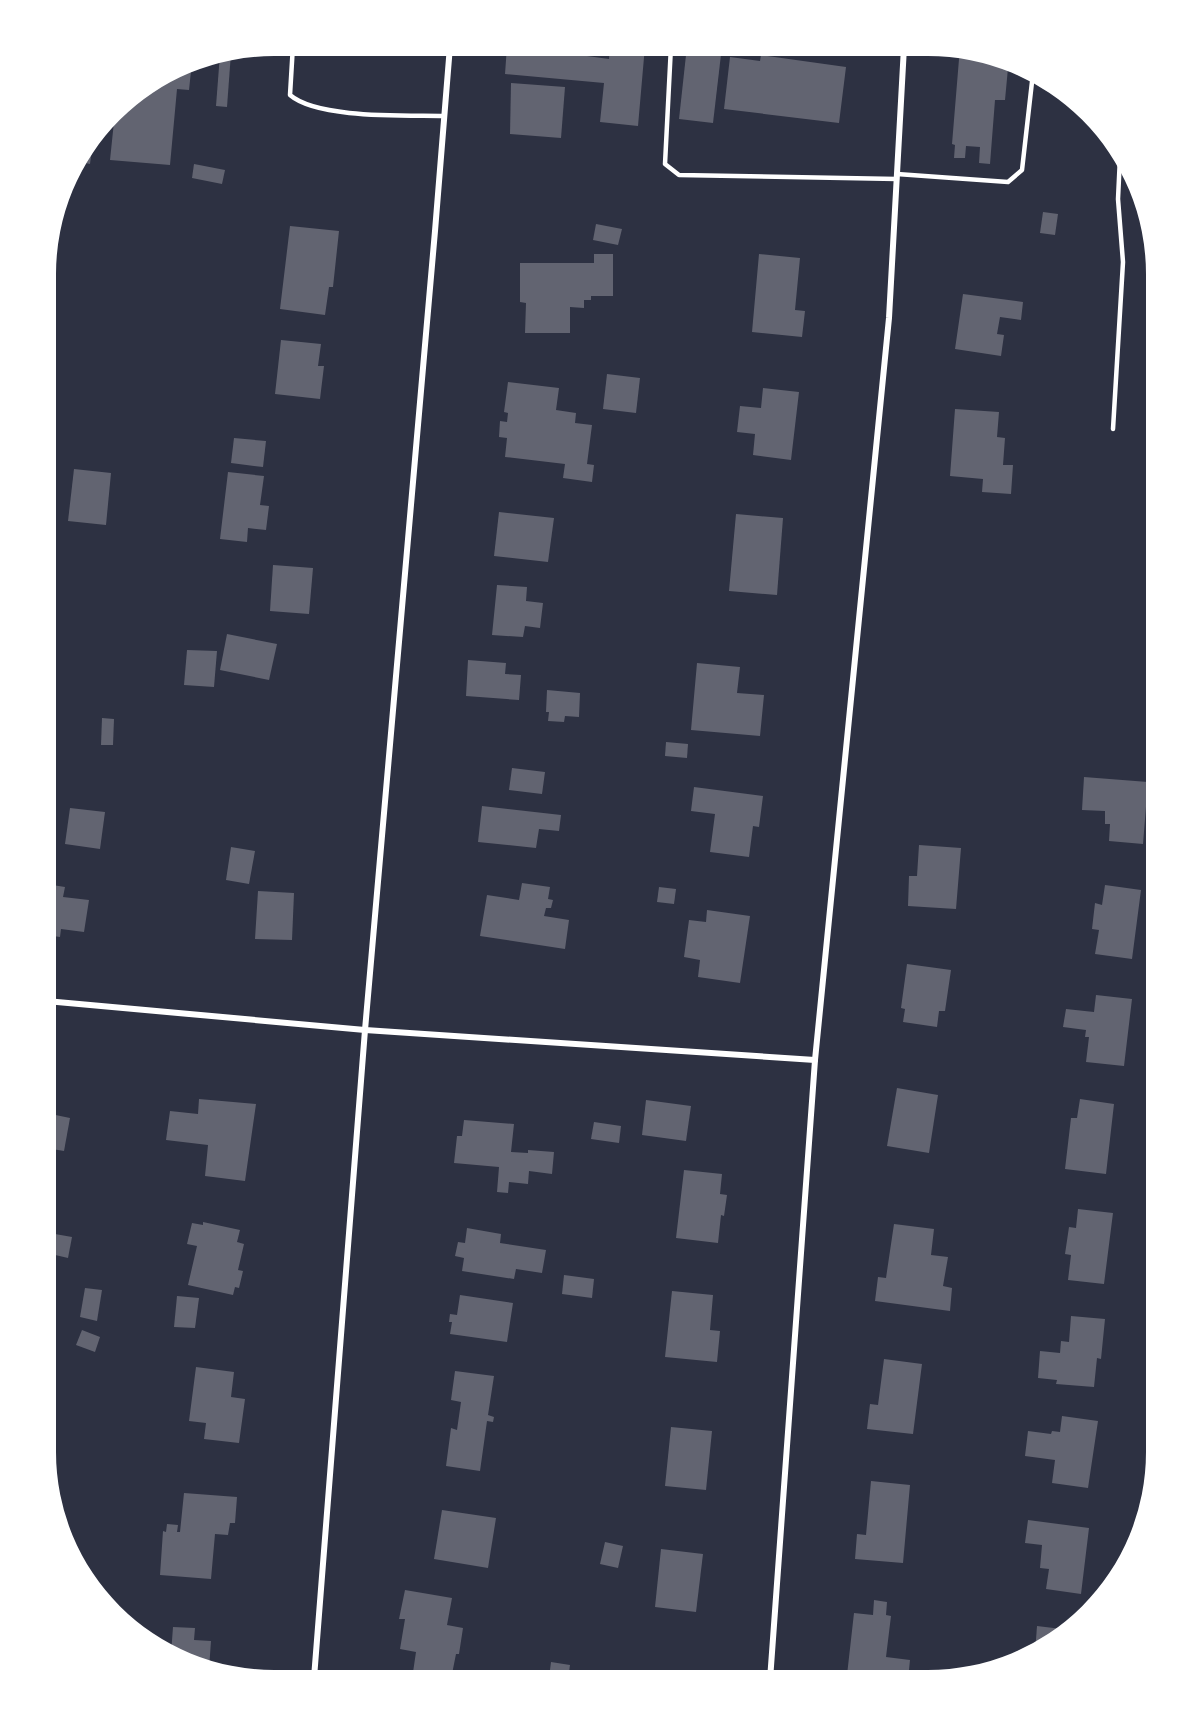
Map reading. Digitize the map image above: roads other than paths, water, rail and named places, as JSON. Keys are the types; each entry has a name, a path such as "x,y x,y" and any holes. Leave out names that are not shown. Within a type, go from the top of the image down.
{"street":[{"path":"315,1670 365,1030 449,56"},
{"path":"771,1670 814,1060 889,318 904,56"},
{"path":"56,1002 365,1030 814,1060"}],"lane":[{"path":"292,56 290,95 298,102 316,108 377,115 444,116"},
{"path":"670,56 665,164 679,175 897,176 1008,182 1022,170 1033,83"},
{"path":"1113,429 1123,262 1118,199 1119,169"}]}
